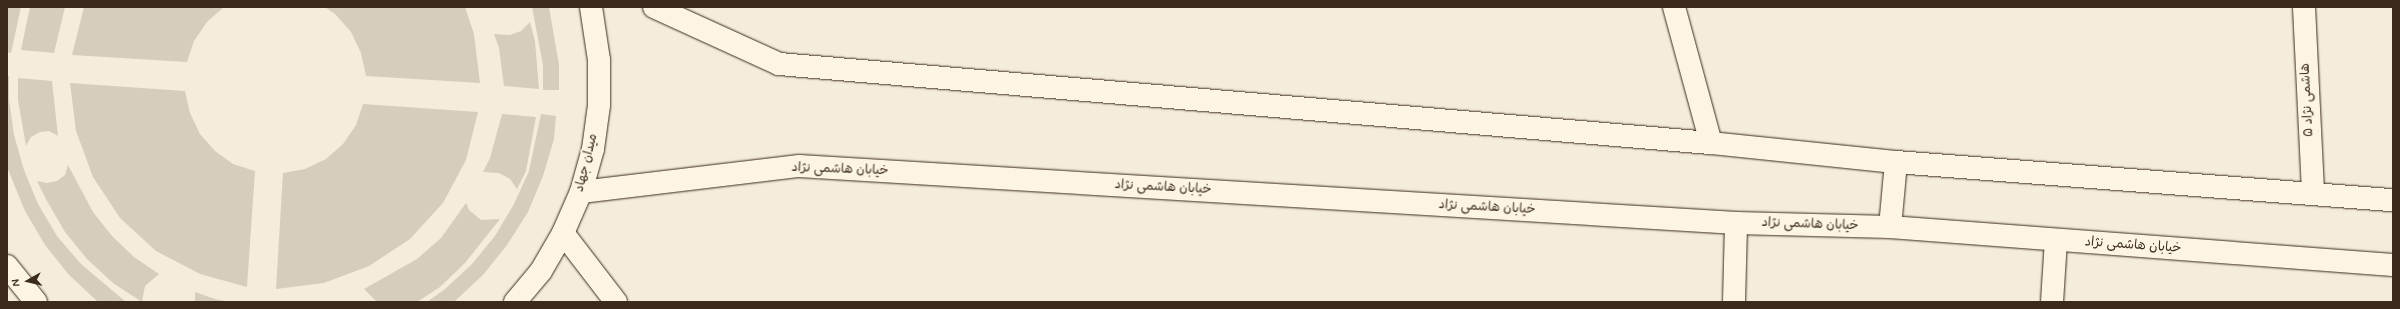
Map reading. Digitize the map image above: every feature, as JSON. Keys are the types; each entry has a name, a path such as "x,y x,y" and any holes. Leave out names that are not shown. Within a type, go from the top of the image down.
{"street":[{"name":"میدان جهاد","path":"516,302 541,271 564,233 581,192 593,149 599,105 599,60 591,7"},
{"path":"654,7 779,64 1711,143 1896,162 2393,200"},
{"path":"1674,7 1711,143"},
{"name":"هاشمی نژاد ۵","path":"2304,7 2313,194"},
{"path":"1890,228 1896,162"},
{"name":"خیابان هاشمی نژاد","path":"581,192 799,166 1736,223 1890,228 2393,265"},
{"path":"1734,302 1736,223"},
{"path":"564,233 616,302"},
{"path":"2052,302 2056,240"},
{"path":"7,266 36,302"}],"shaded area":[{"path":"7,7 21,7 11,53 7,52"},
{"path":"30,7 65,7 54,53 21,50"},
{"path":"84,7 224,7 207,22 194,41 187,62 72,55"},
{"path":"325,7 465,7 474,34 480,83 366,76 361,53 351,32 336,15"},
{"path":"532,7 549,7 559,65 559,90 543,90 543,65"},
{"path":"530,22 535,41 539,89 504,86 499,48 494,34 510,35 521,31"},
{"path":"7,76 9,76 9,99 14,135 24,170 38,204 57,236 81,264 126,302 97,301 69,275 45,245 25,211 7,167"},
{"path":"18,78 52,81 58,136 49,131 40,132 31,137 26,146 18,100"},
{"path":"70,83 185,91 190,113 200,134 215,151 233,164 255,171 247,287 200,274 156,251 120,218 93,177 76,131"},
{"path":"363,104 478,112 466,160 443,203 410,239 369,266 324,283 276,289 283,173 305,169 326,159 343,144 356,125"},
{"path":"502,114 536,117 526,171 517,189 510,179 499,173 483,172 490,158"},
{"path":"541,114 556,116 554,139 543,176 528,212 507,245 483,275 455,301 427,302 445,289 472,264 495,236 514,204 529,171"},
{"path":"68,165 93,212 112,236 134,257 159,274 145,286 142,302 113,283 87,259 65,232 47,201 37,181 47,183 57,181 65,175"},
{"path":"466,203 469,210 481,220 500,219 465,263 440,287 417,302 377,302 364,289 417,259 441,238"},
{"path":"195,292 215,299 230,302 195,302"}]}
